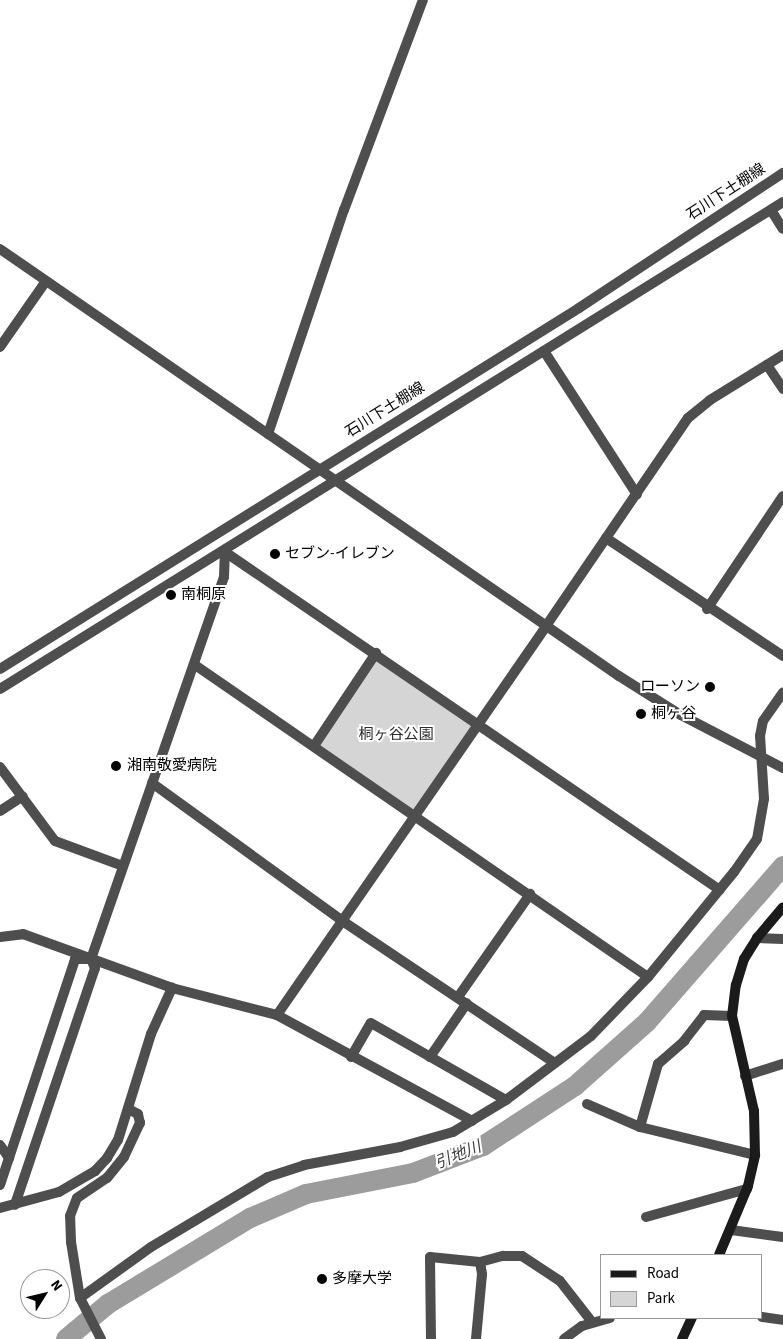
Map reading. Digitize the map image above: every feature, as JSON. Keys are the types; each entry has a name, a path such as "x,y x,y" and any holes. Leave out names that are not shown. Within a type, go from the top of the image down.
{"main road":[{"path":"719,1254 747,1189 755,1155 754,1111 732,1016 736,985 744,959 757,938 783,907"},
{"path":"682,1339 692,1319"}],"street":[{"path":"268,434 344,210 423,0"},
{"name":"石川下土棚線","path":"0,669 579,308 783,173"},
{"path":"0,690 225,552 783,202"},
{"path":"771,210 783,230"},
{"path":"0,249 546,626 681,715 783,768"},
{"path":"0,347 46,281"},
{"path":"544,352 636,495"},
{"path":"277,1015 476,722 546,626 694,410 783,355"},
{"path":"767,365 783,389"},
{"path":"707,609 783,496"},
{"path":"606,538 707,609 783,656"},
{"path":"225,552 376,653 720,890"},
{"path":"15,1205 95,968 91,960 224,577 225,552"},
{"path":"314,746 376,653"},
{"path":"194,665 530,894 648,977"},
{"path":"81,1300 151,1247 268,1177 313,1163 427,1140 472,1121 506,1100 591,1036 648,977 720,890 757,839 763,821 760,736 763,721 783,692"},
{"path":"0,767 54,841 123,866"},
{"path":"152,783 342,920 555,1063"},
{"path":"0,811 23,796"},
{"path":"430,1056 530,894"},
{"path":"0,937 23,934 172,988 277,1015 351,1057 472,1121"},
{"path":"757,938 783,939"},
{"path":"0,1185 75,959 91,960"},
{"path":"0,1208 58,1192 95,1171 118,1140 151,1034 172,988"},
{"path":"640,1128 658,1064 684,1041 704,1015 732,1016"},
{"path":"351,1057 371,1023 506,1100"},
{"path":"745,1076 783,1064"},
{"path":"587,1104 640,1128 755,1155"},
{"path":"101,1339 81,1300 71,1242 72,1206 82,1194 107,1178 124,1157 140,1123 138,1114 128,1109"},
{"path":"0,1144 9,1158"},
{"path":"646,1217 747,1189"},
{"path":"731,1230 783,1237"},
{"path":"431,1339 430,1257 480,1262 503,1256 522,1256 560,1282 592,1322"},
{"path":"476,1339 482,1274 480,1262"},
{"path":"763,1317 783,1320"},
{"path":"564,1339 592,1322 606,1319"}],"green space":[{"name":"桐ヶ谷公園","path":"376,653 476,723 412,815 312,745"}],"waterway":[{"name":"引地川","path":"66,1339 108,1304 250,1218 306,1194 413,1173 483,1146 575,1086 647,1022 783,866"}],"place":[{"name":"セブン-イレブン","path":"275,554"},
{"name":"南桐原","path":"171,595"},
{"name":"ローソン","path":"710,687"},
{"name":"桐ヶ谷","path":"641,714"},
{"name":"湘南敬愛病院","path":"116,766"},
{"name":"多摩大学","path":"322,1279"}]}
